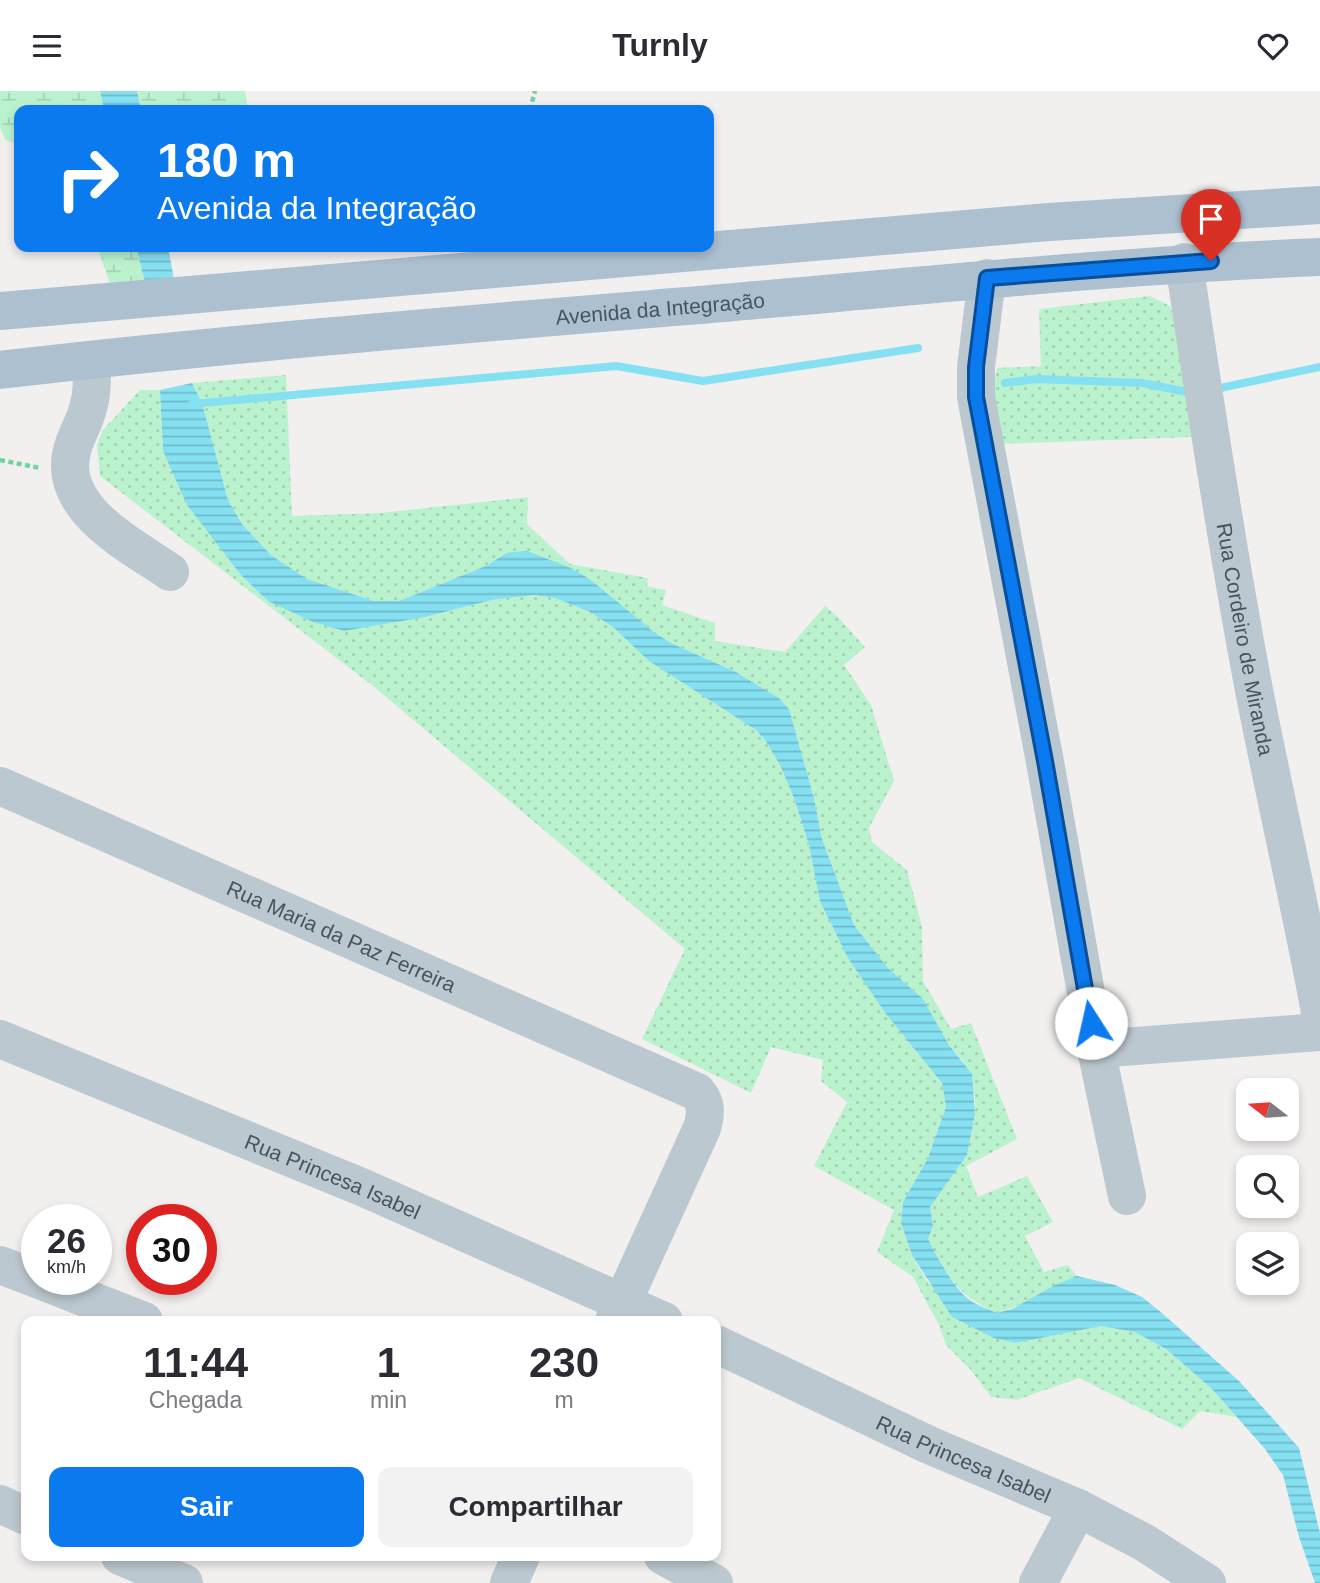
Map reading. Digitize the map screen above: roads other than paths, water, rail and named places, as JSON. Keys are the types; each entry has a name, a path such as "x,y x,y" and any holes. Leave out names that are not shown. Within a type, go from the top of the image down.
{"main road":[{"path":"714,251 1049,222 1320,205"},
{"path":"1049,222 1049,274"},
{"path":"909,235 911,285"},
{"path":"0,311 706,252"},
{"name":"Avenida da Integração","path":"0,370 394,330 987,278 1184,263 1320,257"}],"street":[{"name":"Rua Cordeiro de Miranda","path":"1184,263 1210,441 1254,691 1320,1011"},
{"path":"987,278 976,367 976,397 1096,1049 1127,1196"},
{"path":"91,360 92,390 88,409 74,444 70,477 77,495 92,514 110,531 170,572"},
{"name":"Rua Maria da Paz Ferreira","path":"0,786 683,1084 702,1098 705,1116 702,1128 617,1312"},
{"path":"1096,1049 1320,1033"},
{"name":"Rua Princesa Isabel","path":"0,1039 364,1188 617,1312 638,1316"},
{"path":"0,1265 21,1273"},
{"path":"78,1295 131,1316"},
{"name":"Rua Princesa Isabel","path":"721,1346 929,1445 1078,1508 1145,1543 1207,1583"},
{"path":"0,1504 21,1513"},
{"path":"1038,1583 1078,1508"},
{"path":"132,1561 184,1583"},
{"path":"509,1583 519,1561"},
{"path":"672,1561 714,1583"}],"water":[{"path":"100,91 137,91 140,105 103,105"},
{"path":"137,252 169,252 174,279 145,282"},
{"path":"192,383 202,403 228,500 242,524 271,555 307,579 374,601 399,601 488,565 506,553 527,551 571,568 591,580 655,633 673,644 736,672 779,698 789,709 814,798 822,839 854,925 888,968 923,999 949,1045 972,1074 975,1114 967,1155 930,1207 933,1226 928,1239 946,1272 971,1301 997,1313 1012,1309 1077,1276 1115,1285 1142,1297 1163,1314 1239,1381 1299,1448 1320,1533 1320,1583 1315,1583 1299,1537 1283,1475 1265,1449 1212,1389 1166,1349 1135,1332 1101,1326 1016,1343 994,1338 952,1317 912,1255 901,1223 903,1202 928,1158 946,1107 942,1083 886,1014 848,958 820,901 809,845 794,798 780,765 756,730 649,661 613,627 590,612 555,598 534,595 492,600 425,617 344,631 313,622 268,601 241,575 187,505 163,451 160,390"}],"waterway":[{"path":"192,404 616,366 703,381 918,348"},
{"path":"1220,388 1320,367"},
{"path":"1005,383 1037,379 1142,383 1187,392"}]}
